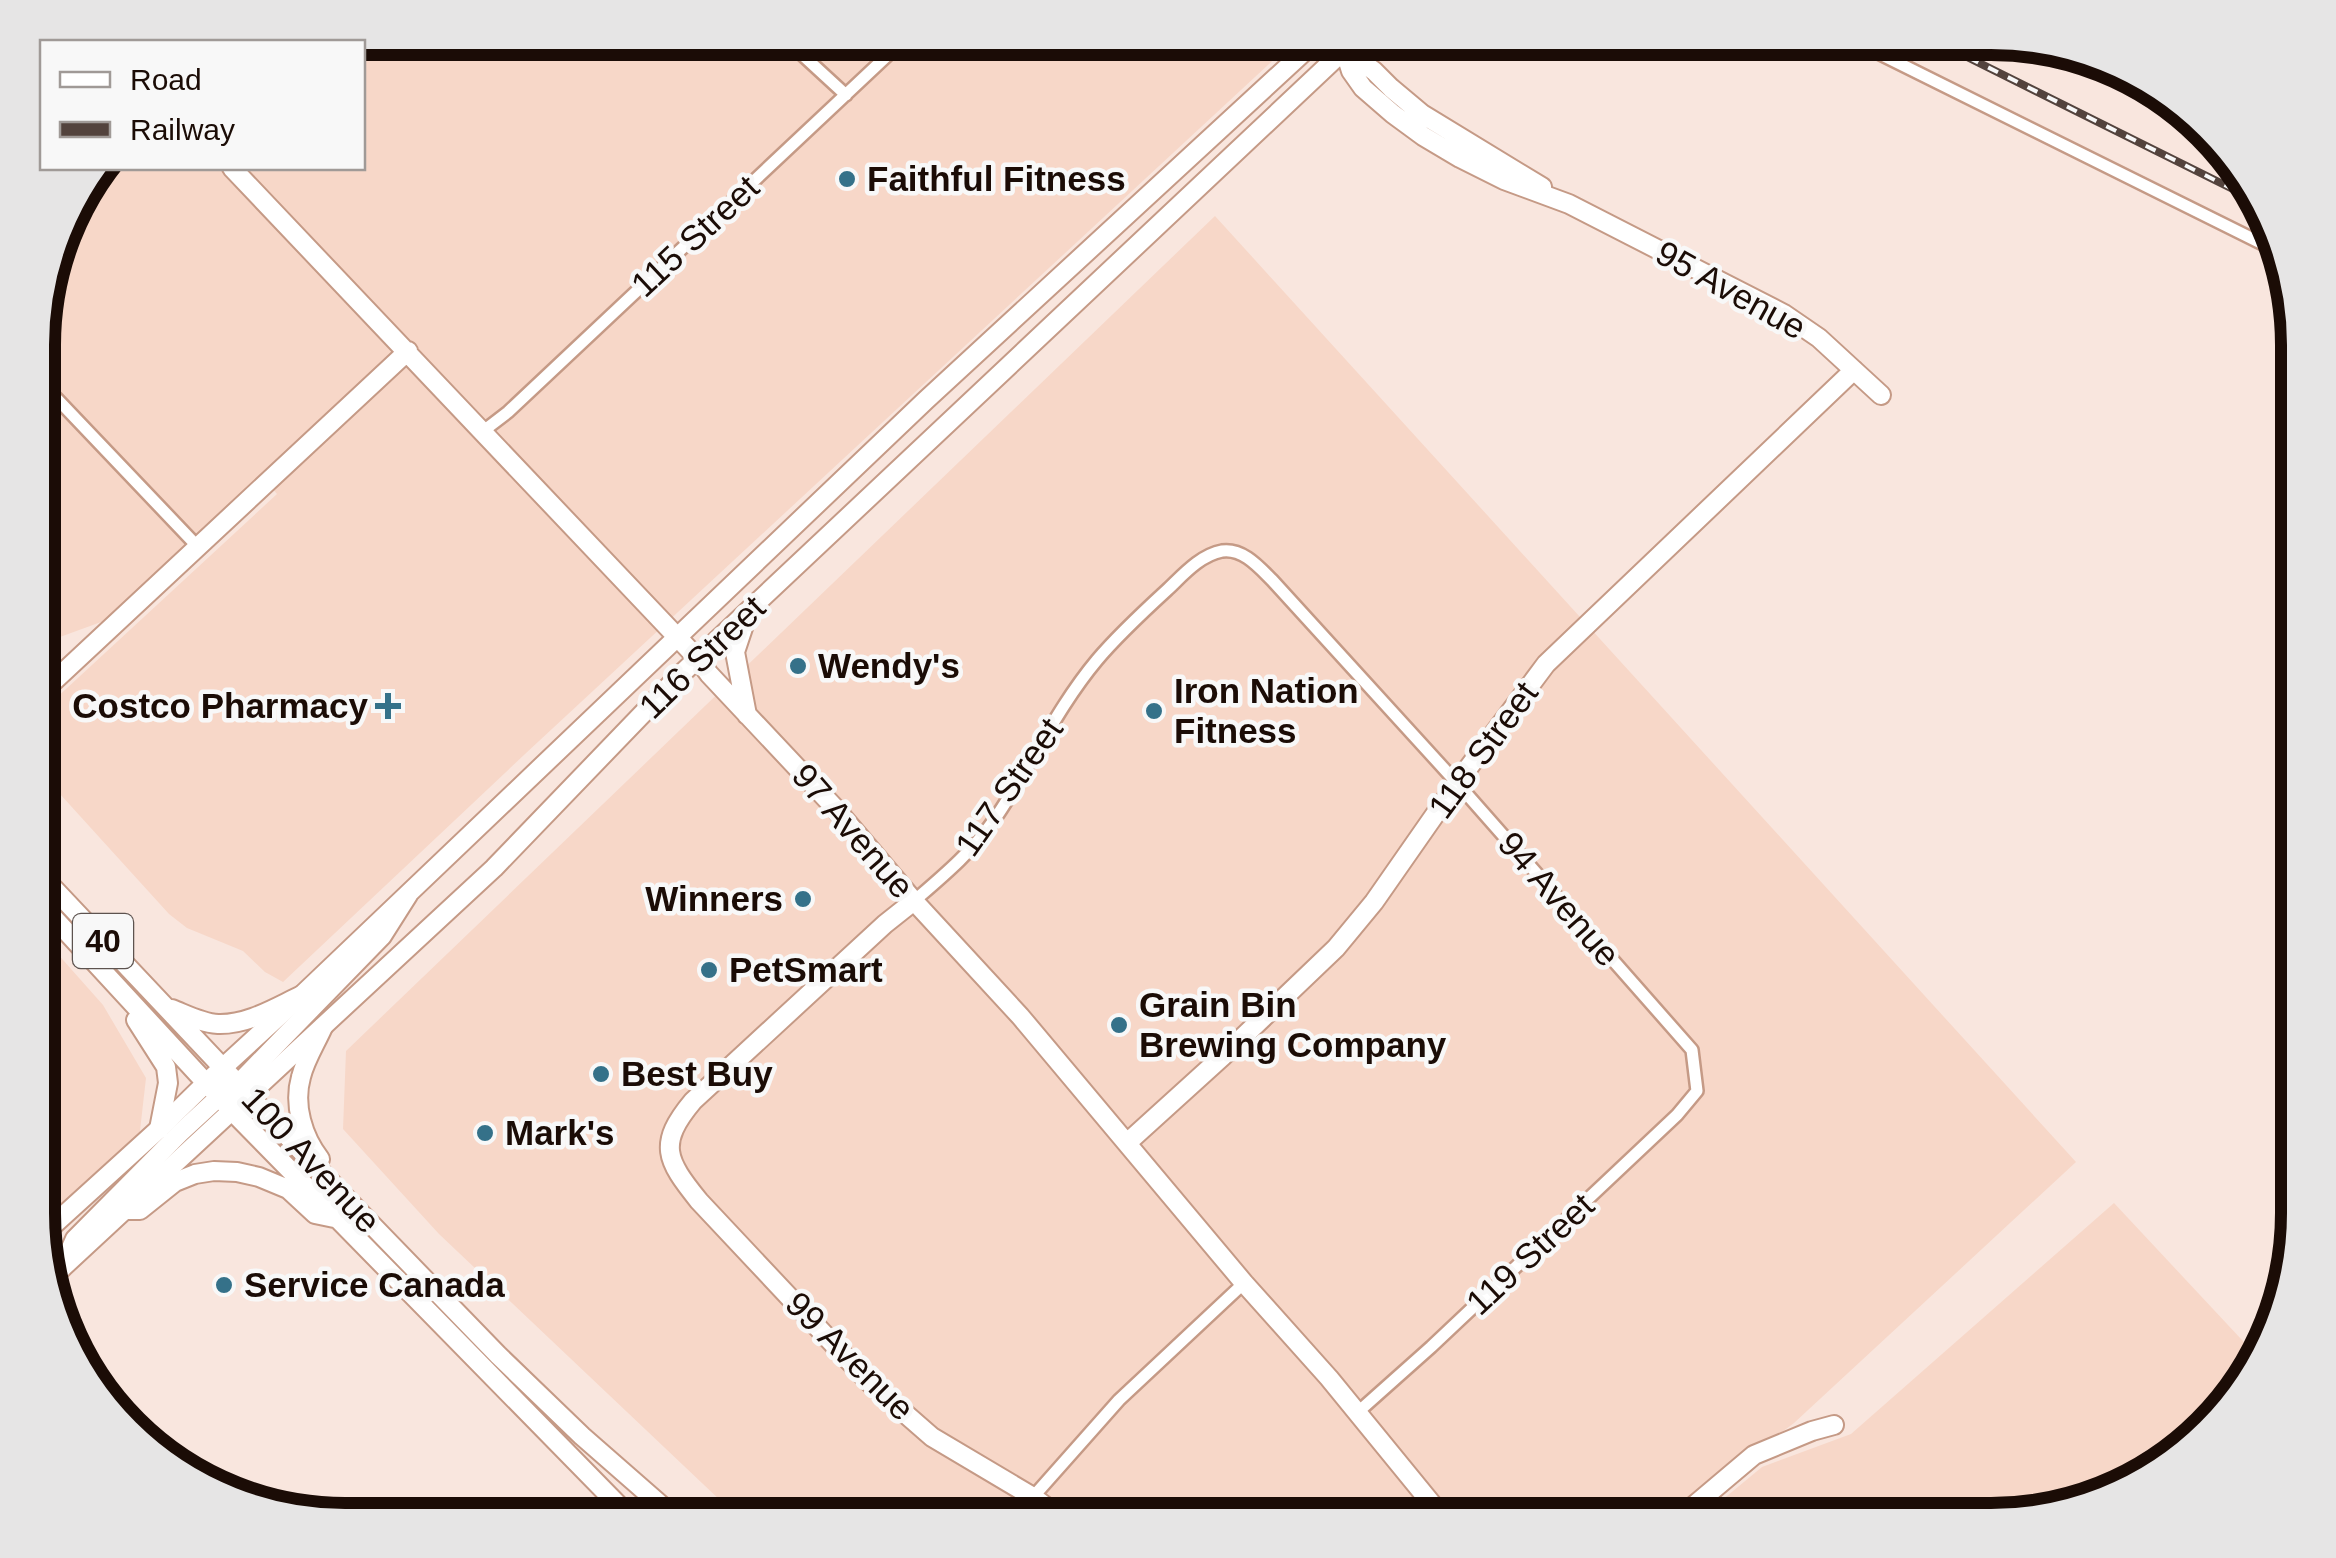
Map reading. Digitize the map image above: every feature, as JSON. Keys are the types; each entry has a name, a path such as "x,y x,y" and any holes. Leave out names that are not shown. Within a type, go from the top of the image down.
{"main road":[{"name":"116 Street","path":"224,1067 926,400 1301,55"},
{"name":"116 Street","path":"244,1089 323,1026 494,868 698,658 1329,55"},
{"name":"95 Avenue","path":"1358,55 1422,114 1568,204 1784,314 1819,338 1881,395"},
{"name":"97 Avenue","path":"234,170 698,658 834,807 1020,1016 1431,1502"},
{"path":"55,680 408,351"},
{"name":"118 Street","path":"1127,1144 1336,948 1374,902 1457,782 1546,664 1854,370"},
{"path":"748,716 735,652 750,610"},
{"name":"100 Avenue","path":"55,890 341,1193 554,1409 659,1503"},
{"path":"56,1223 160,1129 219,1097 244,1089 382,936 408,895"},
{"name":"117 Street","path":"670,1155 671,1132 693,1101 914,901"},
{"name":"100 Avenue","path":"55,919 219,1097 616,1503"},
{"path":"106,974 166,1068 168,1082 160,1129"},
{"path":"167,1008 201,1021 226,1023 252,1018 302,995"},
{"path":"323,1026 301,1077 300,1120 310,1147 335,1177 341,1193"},
{"path":"61,1269 126,1210 219,1097 224,1067"},
{"path":"60,1266 75,1240 219,1097"},
{"name":"99 Avenue","path":"670,1155 680,1177 699,1200 869,1382 932,1437 1040,1503"},
{"path":"126,1210 140,1210 175,1182 195,1174 237,1172 288,1189 315,1214 339,1220"},
{"path":"1698,1502 1754,1455 1812,1430 1834,1425"}],"street":[{"path":"802,55 846,95"},
{"name":"115 Street","path":"482,432 508,412 888,55"},
{"path":"1882,55 2262,244"},
{"path":"55,397 198,547"},
{"name":"94 Avenue","path":"1230,551 1251,559 1272,580 1457,782 1692,1050 1697,1091"},
{"name":"117 Street","path":"914,901 962,859 992,822 1097,660 1186,572 1207,556 1230,551"},
{"name":"119 Street","path":"1358,1412 1678,1116 1697,1091"},
{"path":"1032,1497 1119,1400 1244,1283"}],"shaded area":[{"path":"365,55 1279,55 283,982 265,972 243,951 187,928 169,914 55,789 55,699 277,494 261,475 112,618 55,642 57,307 77,234 115,170 365,170"},
{"path":"1215,216 2076,1162 1794,1423 1689,1502 723,1503 439,1234 343,1129 346,1051"},
{"path":"55,951 103,1005 146,1078 138,1148 56,1223"},
{"path":"2114,1203 2248,1346 2209,1404 2168,1443 2102,1481 2066,1493 2010,1502 1720,1502 1762,1467 1851,1434"}],"railway":[{"path":"1963,55 2236,190"}],"place":[{"name":"Faithful Fitness","path":"847,179"},
{"name":"Wendy's","path":"798,666"},
{"name":"Costco Pharmacy","path":"388,706"},
{"name":"Iron Nation Fitness","path":"1154,711"},
{"name":"Winners","path":"803,899"},
{"name":"PetSmart","path":"709,970"},
{"name":"Grain Bin Brewing Company","path":"1119,1025"},
{"name":"Best Buy","path":"601,1074"},
{"name":"Mark's","path":"485,1133"},
{"name":"Service Canada","path":"224,1285"}]}
